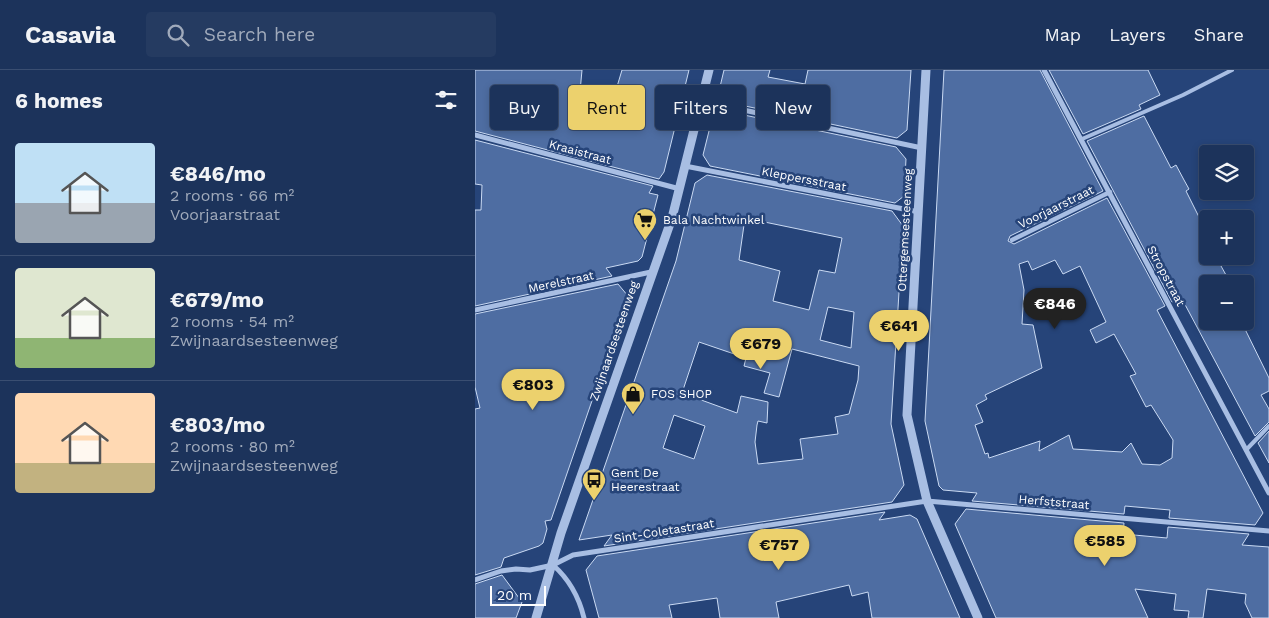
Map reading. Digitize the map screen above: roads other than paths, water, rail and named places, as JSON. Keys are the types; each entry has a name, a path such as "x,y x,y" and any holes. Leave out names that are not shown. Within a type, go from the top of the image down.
{"street":[{"name":"Zwijnaardsesteenweg","path":"705,85 709,70"},
{"name":"Ottergemsesteenweg","path":"927,70 907,415 927,501 978,618"},
{"name":"Stropstraat","path":"1044,70 1269,493"},
{"path":"746,111 923,148"},
{"name":"Zwijnaardsesteenweg","path":"536,618 561,533 680,189 694,130"},
{"name":"Kraaistraat","path":"475,135 680,189"},
{"name":"Kleppersstraat","path":"685,166 919,212"},
{"name":"Voorjaarstraat","path":"1012,240 1110,192"},
{"name":"Merelstraat","path":"475,310 651,272"},
{"name":"Herfststraat","path":"927,501 1269,531"},
{"name":"Sint-Coletastraat","path":"475,580 516,569 530,570 553,565 573,555 927,501"},
{"path":"553,565 565,576 580,600 584,618"}],"lane":[{"path":"1082,139 1183,95 1232,70"},
{"path":"1246,450 1269,426"}],"place":[{"name":"Bala Nachtwinkel","path":"645,241"},
{"name":"FOS SHOP","path":"633,415"},
{"name":"Gent De Heerestraat","path":"594,501"}]}
